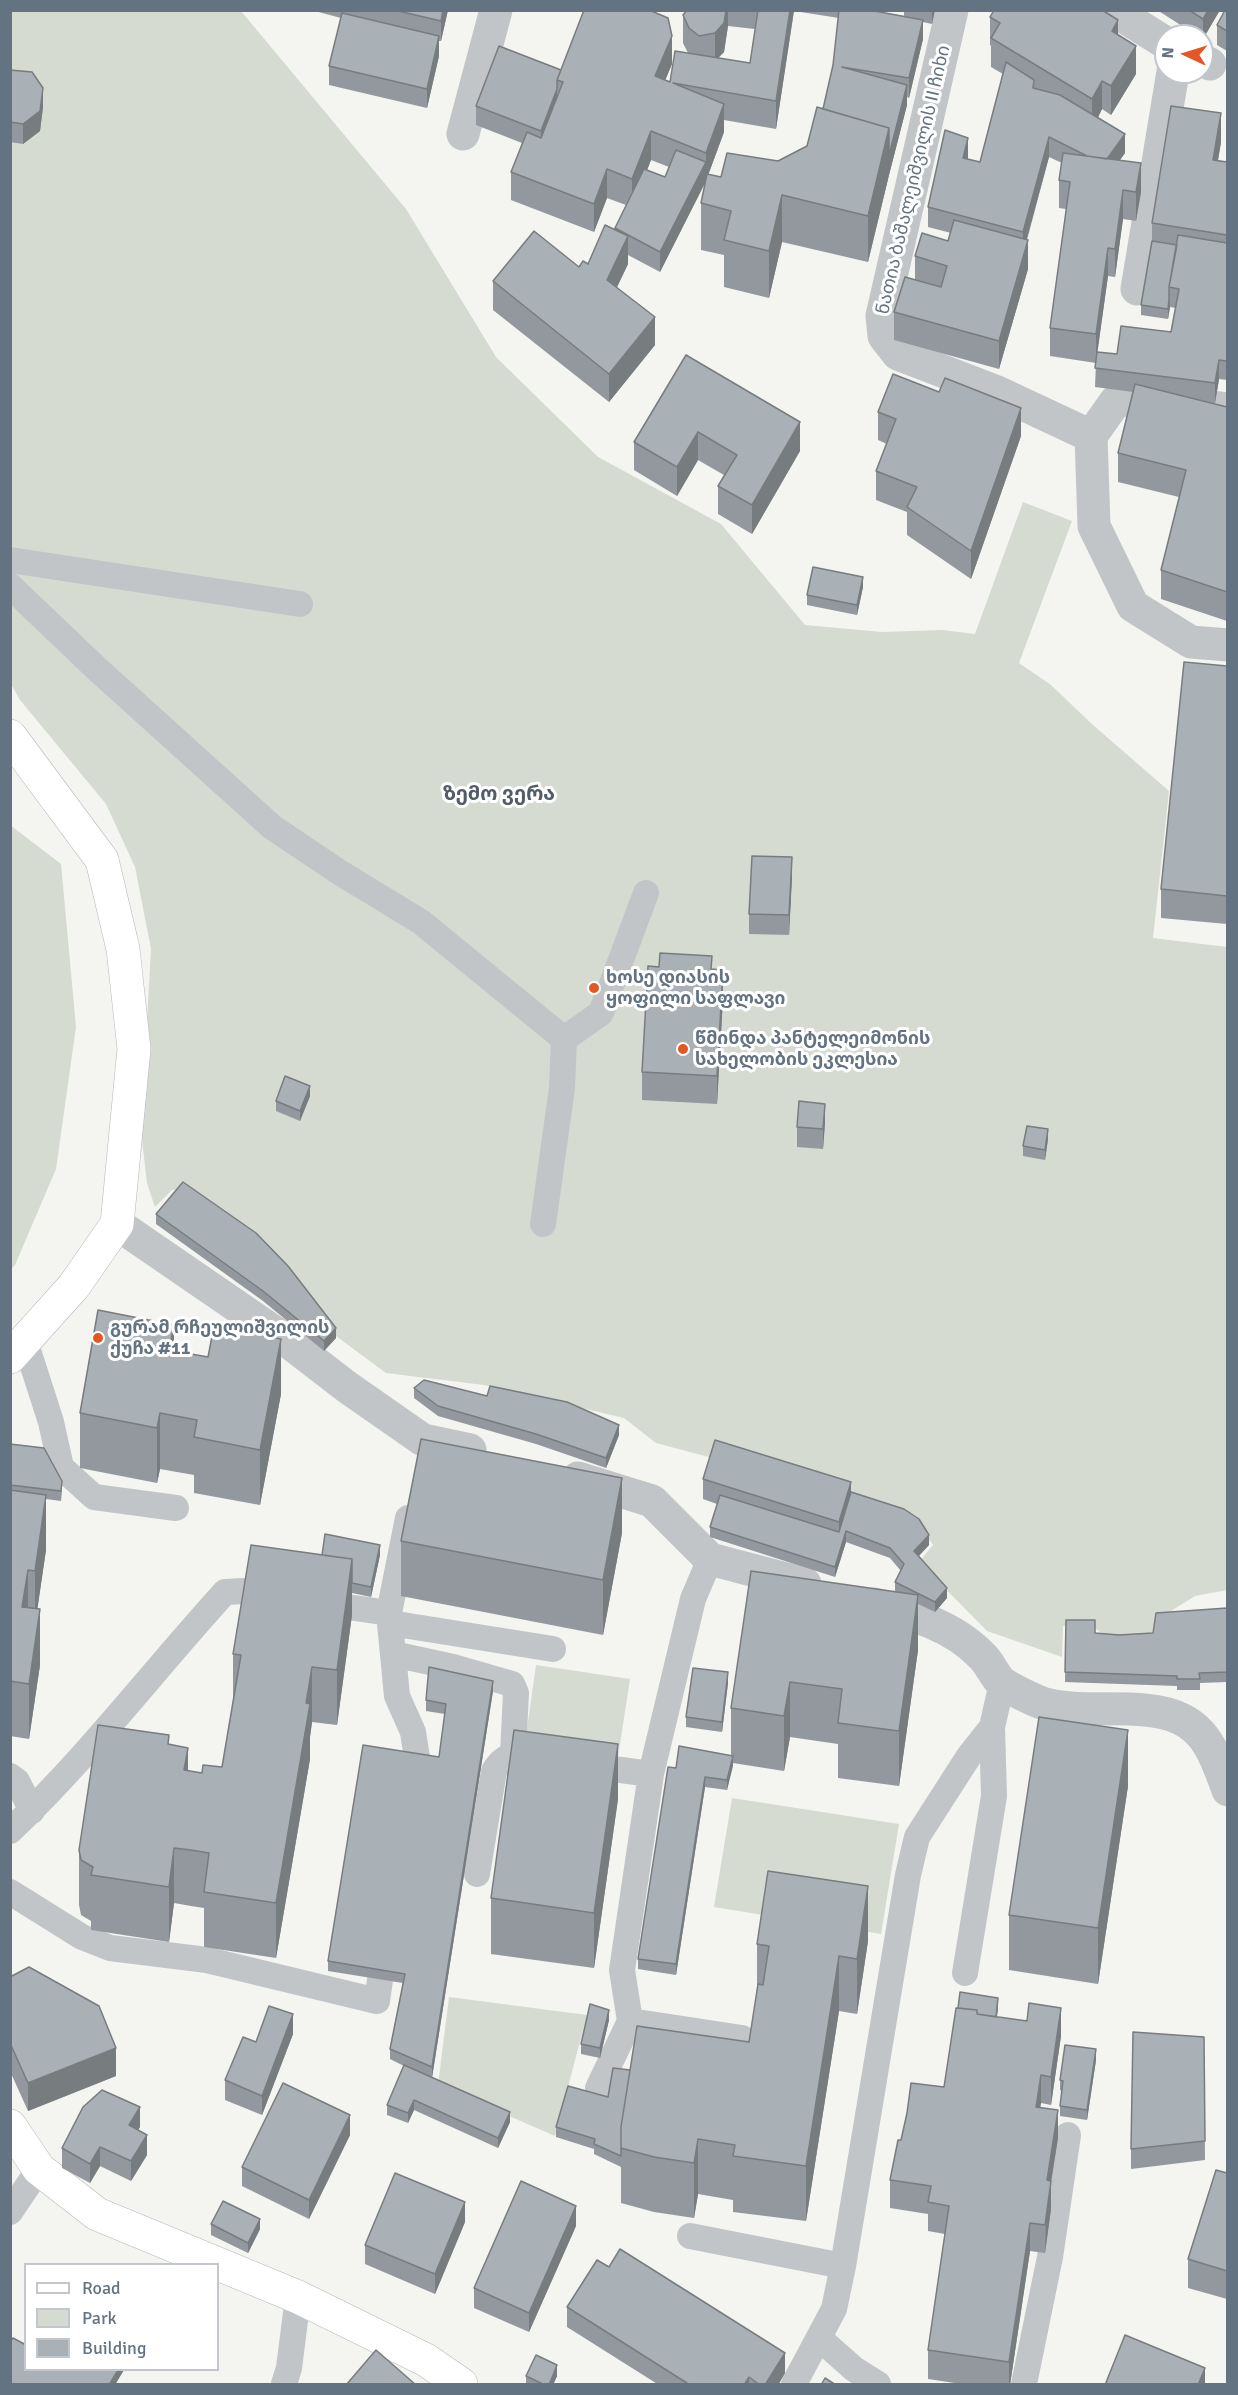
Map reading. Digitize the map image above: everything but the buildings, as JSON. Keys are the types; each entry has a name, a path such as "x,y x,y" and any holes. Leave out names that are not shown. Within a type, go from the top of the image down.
{"street":[{"path":"463,134 496,10"},
{"name":"ნათია ბაშალეიშვილის II ჩიხი","path":"952,10 882,316 884,336 898,354 997,393 1091,436"},
{"path":"1113,10 1154,36"},
{"path":"1137,289 1171,84"},
{"path":"1227,409 1134,398 1115,402 1091,436 1094,526 1133,606 1191,642 1227,645"},
{"path":"10,736 102,860 123,949 134,1049 117,1224 74,1286 18,1349"},
{"path":"117,1224 286,1340 346,1387 421,1451 501,1458"},
{"path":"545,1470 652,1501 710,1559 935,1623 981,1655 1002,1683 1044,1704 1167,1713 1182,1719 1220,1744 1227,1790"},
{"path":"10,2126 39,2169 97,2214 216,2263"},
{"path":"219,2264 298,2297 426,2360 461,2385"}],"lane":[{"path":"10,560 300,604"},
{"path":"10,586 96,668 272,827 339,872 421,922 564,1039"},
{"path":"564,1039 601,1013 646,893"},
{"path":"543,1224 562,1088 564,1039"},
{"path":"18,1349 51,1422 61,1467 94,1497 176,1508"},
{"path":"412,1497 390,1618 397,1696 413,1732 418,1764"},
{"path":"598,2088 630,2020 622,1970 651,1774 693,1599 710,1559"},
{"path":"10,1832 99,1738 177,1644 225,1592 244,1591 553,1649"},
{"path":"393,1654 453,1666 512,1684 516,1693 513,1755"},
{"path":"965,1973 994,1796 992,1727 1002,1683"},
{"path":"794,2385 834,2309 908,1875 917,1837 969,1756 992,1727"},
{"path":"477,1874 494,1771 501,1760 513,1755 651,1774"},
{"path":"10,1776 17,1781 32,1811"},
{"path":"10,1892 82,1937 110,1948 207,1960 376,2001 380,1980"},
{"path":"630,2020 742,2038"},
{"path":"1024,2385 1050,2257 1068,2135"},
{"path":"10,2212 39,2169"},
{"path":"690,2236 843,2266"},
{"path":"284,2385 289,2368 298,2297"},
{"path":"819,2338 854,2369 878,2385"}],"green space":[{"path":"11,11 241,11 406,209 496,357 598,457 721,524 805,625 882,632 942,630 975,634 1023,502 1072,521 1019,663 1051,685 1169,791 1153,938 1227,947 1227,1590 1195,1596 1155,1621 1150,1641 1117,1644 1092,1626 1063,1626 1062,1657 987,1631 919,1562 933,1545 917,1521 731,1463 656,1443 624,1418 484,1385 386,1373 336,1336 256,1240 184,1190 172,1190 155,1207 147,1183 141,1131 151,949 135,867 106,804 20,700 11,684"},
{"path":"10,825 61,864 76,1027 56,1169 15,1265 11,1269"},
{"path":"536,1665 630,1679 618,1757 525,1743"},
{"path":"732,1798 899,1824 881,1934 714,1907"},
{"path":"449,1997 587,2015 555,2136 438,2085"}],"place":[{"name":"ხოსე დიასის ყოფილი საფლავი","path":"594,988"},
{"name":"წმინდა პანტელეიმონის სახელობის ეკლესია","path":"683,1049"},
{"name":"გურამ რჩეულიშვილის ქუჩა #11","path":"98,1338"}],"district":[{"name":"ზემო ვერა","path":"499,795"}]}
